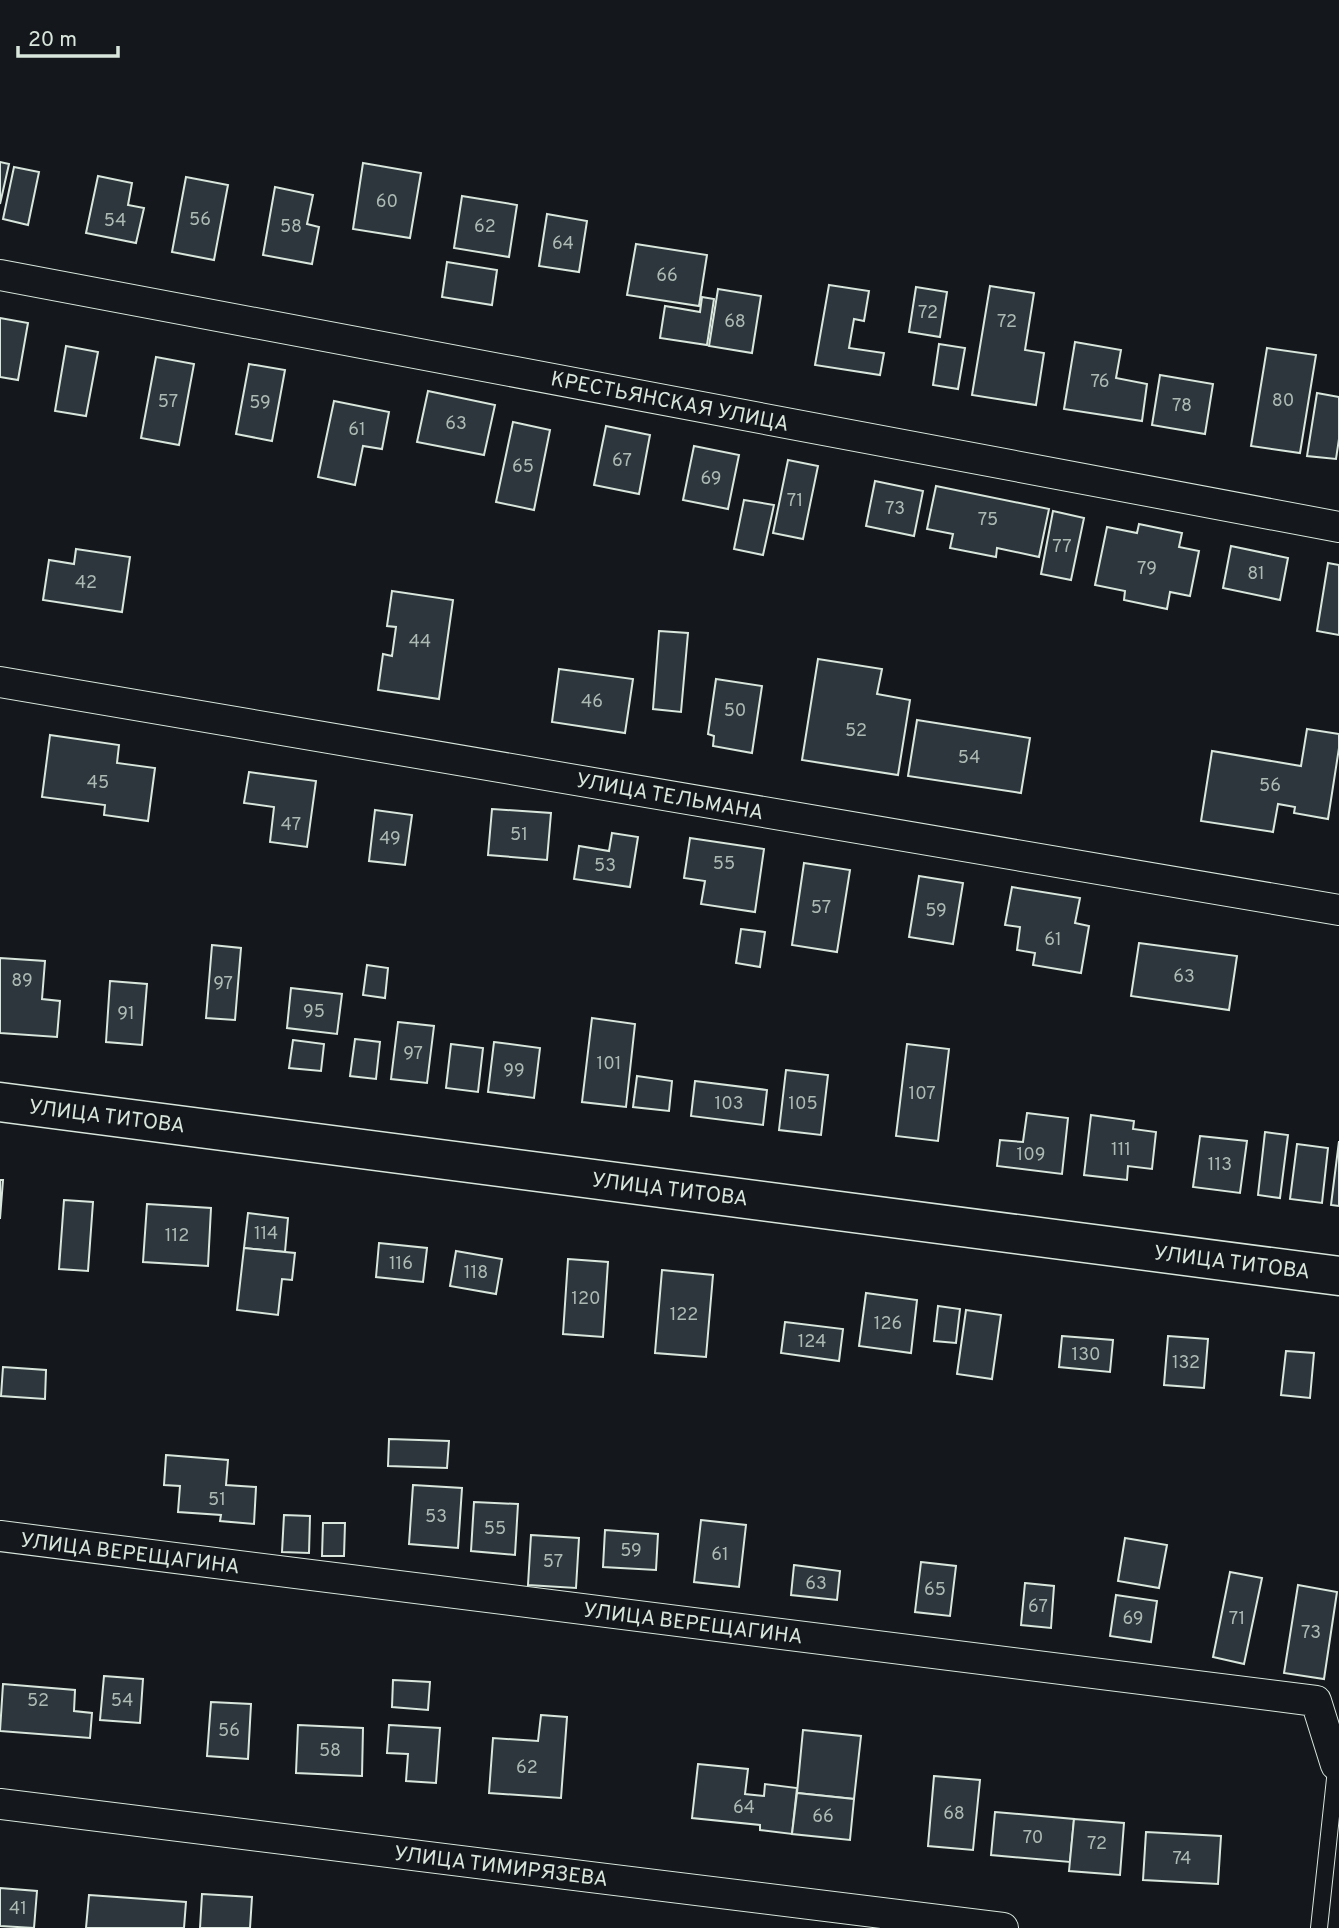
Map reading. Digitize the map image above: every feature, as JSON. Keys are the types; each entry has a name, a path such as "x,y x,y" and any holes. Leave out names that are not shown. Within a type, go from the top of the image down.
{"main road":[{"name":"УЛИЦА ТИТОВА","path":"0,1102 1339,1276"}],"street":[{"name":"КРЕСТЬЯНСКАЯ УЛИЦА","path":"0,275 1339,527"},
{"name":"УЛИЦА ТЕЛЬМАНА","path":"0,682 1339,910"},
{"name":"УЛИЦА ВЕРЕЩАГИНА","path":"0,1536 1316,1701 1337,1765"},
{"name":"УЛИЦА ТИМИРЯЗЕВА","path":"0,1804 1003,1928"}],"lane":[{"path":"1319,1928 1339,1735"}],"building":[{"path":"0,162 9,164 0,204"},
{"path":"363,163 421,173 410,238 353,229"},
{"path":"14,167 39,172 28,225 3,219"},
{"path":"98,176 132,183 128,205 144,208 136,243 86,233"},
{"path":"186,177 228,185 214,260 172,252"},
{"path":"275,187 313,195 307,224 319,227 312,264 263,255"},
{"path":"462,196 517,205 509,257 454,248"},
{"path":"547,214 587,221 579,272 539,266"},
{"path":"636,244 707,255 699,306 627,295"},
{"path":"447,262 497,270 492,305 442,297"},
{"path":"829,285 869,291 864,321 854,319 849,348 884,353 880,375 815,365"},
{"path":"990,286 1034,293 1025,350 1044,353 1036,405 972,395"},
{"path":"916,287 947,292 940,337 909,332"},
{"path":"718,289 761,296 752,353 709,346"},
{"path":"702,297 714,299 707,345 660,338 665,306 700,312"},
{"path":"0,318 28,323 18,380 0,377"},
{"path":"1075,342 1121,350 1116,378 1147,384 1142,421 1064,409"},
{"path":"939,344 965,348 958,389 933,385"},
{"path":"66,346 98,352 86,416 55,411"},
{"path":"1267,348 1316,355 1300,453 1251,446"},
{"path":"156,357 194,364 179,445 141,438"},
{"path":"249,364 285,370 272,441 236,434"},
{"path":"1160,375 1213,384 1205,434 1152,425"},
{"path":"428,391 495,405 484,455 417,442"},
{"path":"1317,393 1339,397 1336,459 1307,456"},
{"path":"334,401 389,412 382,449 363,446 355,485 318,477"},
{"path":"513,422 550,430 534,510 496,502"},
{"path":"606,426 650,435 639,494 594,485"},
{"path":"694,446 739,455 728,509 683,500"},
{"path":"788,460 818,466 803,539 773,533"},
{"path":"875,481 923,491 914,536 866,526"},
{"path":"936,486 1049,509 1039,557 997,548 996,557 950,548 953,534 927,529"},
{"path":"744,500 774,505 763,555 734,549"},
{"path":"1053,511 1084,518 1071,580 1041,574"},
{"path":"1139,524 1182,533 1179,547 1199,551 1190,596 1170,592 1167,609 1124,600 1125,591 1095,585 1107,527 1137,533"},
{"path":"1231,546 1288,558 1280,600 1223,588"},
{"path":"76,549 130,557 122,612 43,600 49,560 74,564"},
{"path":"1328,563 1339,565 1339,635 1317,631"},
{"path":"392,591 453,600 439,699 378,690 383,654 392,656 396,627 387,626"},
{"path":"659,631 688,633 681,712 653,709"},
{"path":"818,659 882,669 877,694 910,700 898,775 802,760"},
{"path":"559,669 633,679 625,733 552,722"},
{"path":"716,679 762,686 752,753 713,746 714,736 708,734"},
{"path":"917,720 1030,738 1021,793 908,776"},
{"path":"1307,729 1339,734 1328,819 1294,813 1295,807 1278,804 1273,832 1201,821 1212,751 1301,766"},
{"path":"50,735 119,745 117,763 155,768 148,821 104,815 105,805 42,797"},
{"path":"249,772 316,781 307,847 270,842 274,807 244,803"},
{"path":"492,809 551,813 547,860 488,855"},
{"path":"375,810 412,815 405,865 369,861"},
{"path":"612,833 638,837 630,887 574,879 579,846 609,851"},
{"path":"690,838 764,849 755,912 701,904 705,881 684,878"},
{"path":"804,863 850,870 837,952 792,945"},
{"path":"919,876 963,883 953,944 909,937"},
{"path":"1012,887 1080,898 1075,923 1089,926 1081,973 1033,965 1035,953 1017,950 1020,927 1005,925"},
{"path":"741,929 765,932 760,967 736,963"},
{"path":"1139,943 1237,956 1229,1010 1131,996"},
{"path":"212,945 241,948 235,1020 206,1018"},
{"path":"0,958 45,961 42,999 60,1001 57,1037 0,1033"},
{"path":"367,965 388,968 385,998 363,995"},
{"path":"110,981 147,984 142,1045 106,1042"},
{"path":"291,988 342,994 337,1034 287,1028"},
{"path":"592,1018 635,1024 626,1107 582,1102"},
{"path":"398,1022 434,1026 427,1083 391,1079"},
{"path":"355,1039 380,1042 376,1079 350,1076"},
{"path":"293,1040 324,1044 321,1071 289,1068"},
{"path":"494,1042 540,1048 534,1098 488,1092"},
{"path":"451,1044 483,1048 478,1092 446,1088"},
{"path":"907,1044 949,1049 938,1141 896,1136"},
{"path":"786,1070 828,1075 821,1135 779,1130"},
{"path":"637,1076 672,1081 669,1111 633,1107"},
{"path":"695,1081 767,1090 763,1125 691,1116"},
{"path":"1027,1113 1068,1118 1062,1174 997,1166 1000,1140 1023,1142"},
{"path":"1091,1115 1134,1121 1133,1129 1156,1132 1152,1169 1128,1166 1127,1180 1084,1175"},
{"path":"1265,1132 1288,1135 1280,1198 1258,1195"},
{"path":"1200,1136 1247,1141 1240,1193 1193,1187"},
{"path":"1339,1141 1339,1206 1331,1205"},
{"path":"1297,1144 1328,1148 1322,1203 1290,1199"},
{"path":"0,1180 3,1180 0,1219"},
{"path":"64,1200 93,1202 88,1271 59,1269"},
{"path":"147,1204 211,1208 208,1266 143,1262"},
{"path":"248,1213 288,1218 285,1252 244,1248"},
{"path":"379,1243 427,1248 423,1282 376,1277"},
{"path":"244,1248 295,1253 292,1280 282,1279 278,1315 237,1310"},
{"path":"456,1251 502,1259 496,1294 450,1286"},
{"path":"568,1259 608,1262 603,1337 563,1334"},
{"path":"662,1270 713,1275 706,1357 655,1353"},
{"path":"866,1293 917,1300 911,1353 859,1346"},
{"path":"938,1306 960,1309 956,1343 934,1341"},
{"path":"966,1310 1001,1315 992,1379 957,1374"},
{"path":"785,1322 843,1329 839,1361 781,1353"},
{"path":"1062,1336 1113,1340 1110,1372 1059,1367"},
{"path":"1168,1336 1208,1339 1204,1388 1164,1385"},
{"path":"1286,1351 1314,1353 1310,1398 1281,1395"},
{"path":"3,1367 46,1370 45,1399 1,1396"},
{"path":"389,1439 449,1441 447,1468 388,1466"},
{"path":"166,1455 228,1460 226,1485 256,1487 254,1524 220,1521 221,1515 178,1512 180,1486 164,1485"},
{"path":"413,1485 462,1488 458,1548 409,1544"},
{"path":"474,1502 518,1504 515,1555 471,1551"},
{"path":"284,1515 310,1516 309,1553 282,1552"},
{"path":"701,1520 746,1525 739,1587 694,1582"},
{"path":"323,1523 345,1523 344,1556 322,1556"},
{"path":"605,1530 658,1534 656,1570 603,1567"},
{"path":"531,1535 579,1538 576,1588 528,1585"},
{"path":"1125,1538 1167,1545 1159,1588 1118,1581"},
{"path":"921,1562 956,1566 950,1616 915,1612"},
{"path":"794,1565 840,1571 837,1600 791,1595"},
{"path":"1230,1572 1262,1578 1244,1664 1213,1657"},
{"path":"1025,1583 1054,1586 1051,1628 1021,1625"},
{"path":"1298,1585 1337,1592 1324,1679 1284,1673"},
{"path":"1116,1595 1157,1601 1151,1642 1110,1636"},
{"path":"104,1676 143,1679 140,1723 100,1720"},
{"path":"393,1680 430,1682 428,1710 392,1707"},
{"path":"3,1684 75,1690 74,1711 92,1713 90,1738 0,1731"},
{"path":"211,1702 251,1704 248,1759 207,1756"},
{"path":"541,1715 567,1717 561,1798 489,1793 493,1738 538,1741"},
{"path":"298,1725 363,1728 362,1776 296,1773"},
{"path":"389,1725 440,1728 436,1783 406,1781 408,1754 387,1753"},
{"path":"803,1730 861,1736 854,1799 797,1793"},
{"path":"698,1764 748,1769 745,1794 764,1796 765,1784 797,1788 792,1834 760,1830 760,1825 692,1818"},
{"path":"934,1776 980,1780 973,1850 928,1846"},
{"path":"797,1793 854,1799 850,1840 792,1834"},
{"path":"995,1812 1074,1819 1070,1862 991,1855"},
{"path":"1074,1819 1124,1823 1120,1875 1069,1871"},
{"path":"1146,1832 1221,1836 1218,1884 1143,1880"},
{"path":"0,1888 37,1891 34,1928 0,1926"},
{"path":"202,1894 252,1897 250,1928 200,1928"},
{"path":"89,1895 186,1902 184,1928 86,1928"}]}
